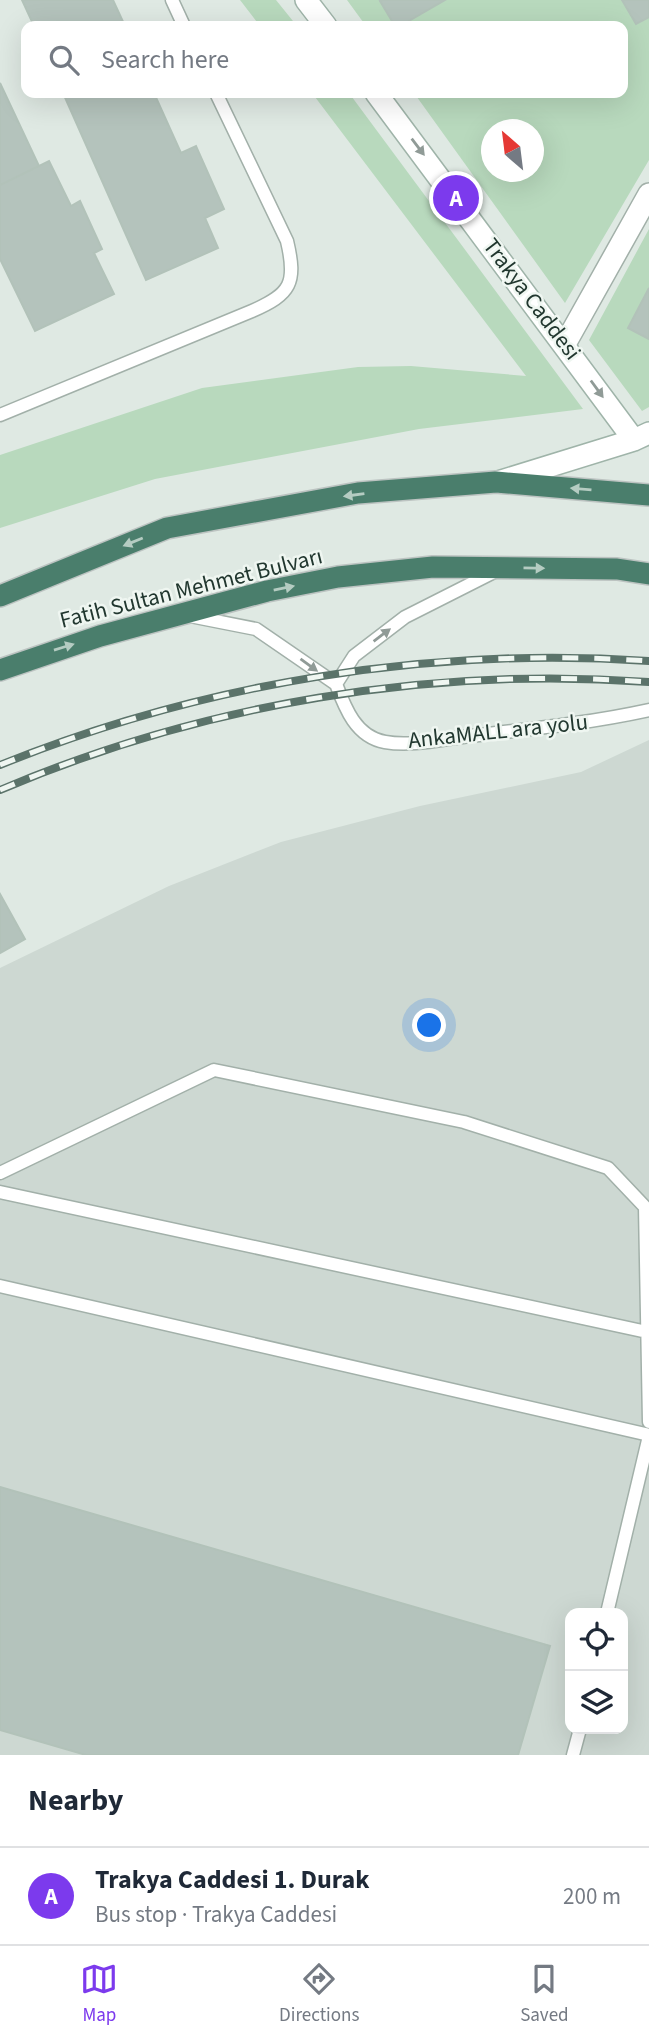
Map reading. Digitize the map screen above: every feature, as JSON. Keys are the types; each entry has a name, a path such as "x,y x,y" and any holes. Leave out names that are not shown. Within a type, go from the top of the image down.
{"highway":[{"name":"Fatih Sultan Mehmet Bulvarı","path":"0,596 167,528 358,494 496,482 649,495"},
{"name":"Fatih Sultan Mehmet Bulvarı","path":"0,670 19,661 267,591 338,577 433,567 617,569 649,573"}],"main road":[{"path":"306,0 322,21"},
{"name":"Trakya Caddesi","path":"380,98 565,344 642,437"},
{"path":"565,344 649,194"},
{"path":"496,482 642,437"}],"lane":[{"path":"172,0 182,21"},
{"path":"0,415 252,311 283,295 292,280 293,264 287,241 218,98"},
{"path":"180,615 256,629 336,684 354,656 405,617 503,568"},
{"name":"AnkaMALL ara yolu","path":"336,684 347,714 362,731 384,742 418,742 601,720 649,710"},
{"path":"0,1173 214,1070 464,1122 608,1168 645,1207 649,1422"},
{"path":"0,1192 647,1332"},
{"path":"0,1286 649,1436 608,1608"},
{"path":"573,1755 579,1734"}],"shaded area":[{"path":"649,740 649,1755 0,1755 0,968 169,886 281,842 420,806 581,772"}],"green space":[{"path":"240,0 276,0 293,21 256,21"},
{"path":"347,0 649,0 649,160 565,303 418,98 628,98 628,21 362,21"},
{"path":"316,98 353,98 583,409 419,429 155,479 0,528 0,455 202,388 358,367 411,366 526,376"},
{"path":"649,229 649,407 642,411 589,340"}],"building":[{"path":"22,0 113,0 123,21 32,21"},
{"path":"445,0 409,21 392,21 380,1"},
{"path":"622,0 649,0 649,17 636,24"},
{"path":"0,83 39,166 0,185"},
{"path":"65,98 156,98 181,153 196,146 224,209 205,218 218,248 146,280"},
{"path":"49,161 71,206 80,201 102,249 94,253 114,294 35,331 0,259 0,185"},
{"path":"649,288 649,339 628,328"},
{"path":"0,894 25,939 0,953"},
{"path":"0,1487 550,1646 518,1755 86,1755 0,1730"}],"railway":[{"path":"0,765 77,736 156,712 237,692 318,677 484,659 649,661"},
{"path":"0,790 77,760 156,735 236,714 318,698 401,686 484,680 649,682"}],"place":[{"name":"Trakya Caddesi 1. Durak","path":"456,198"}]}
